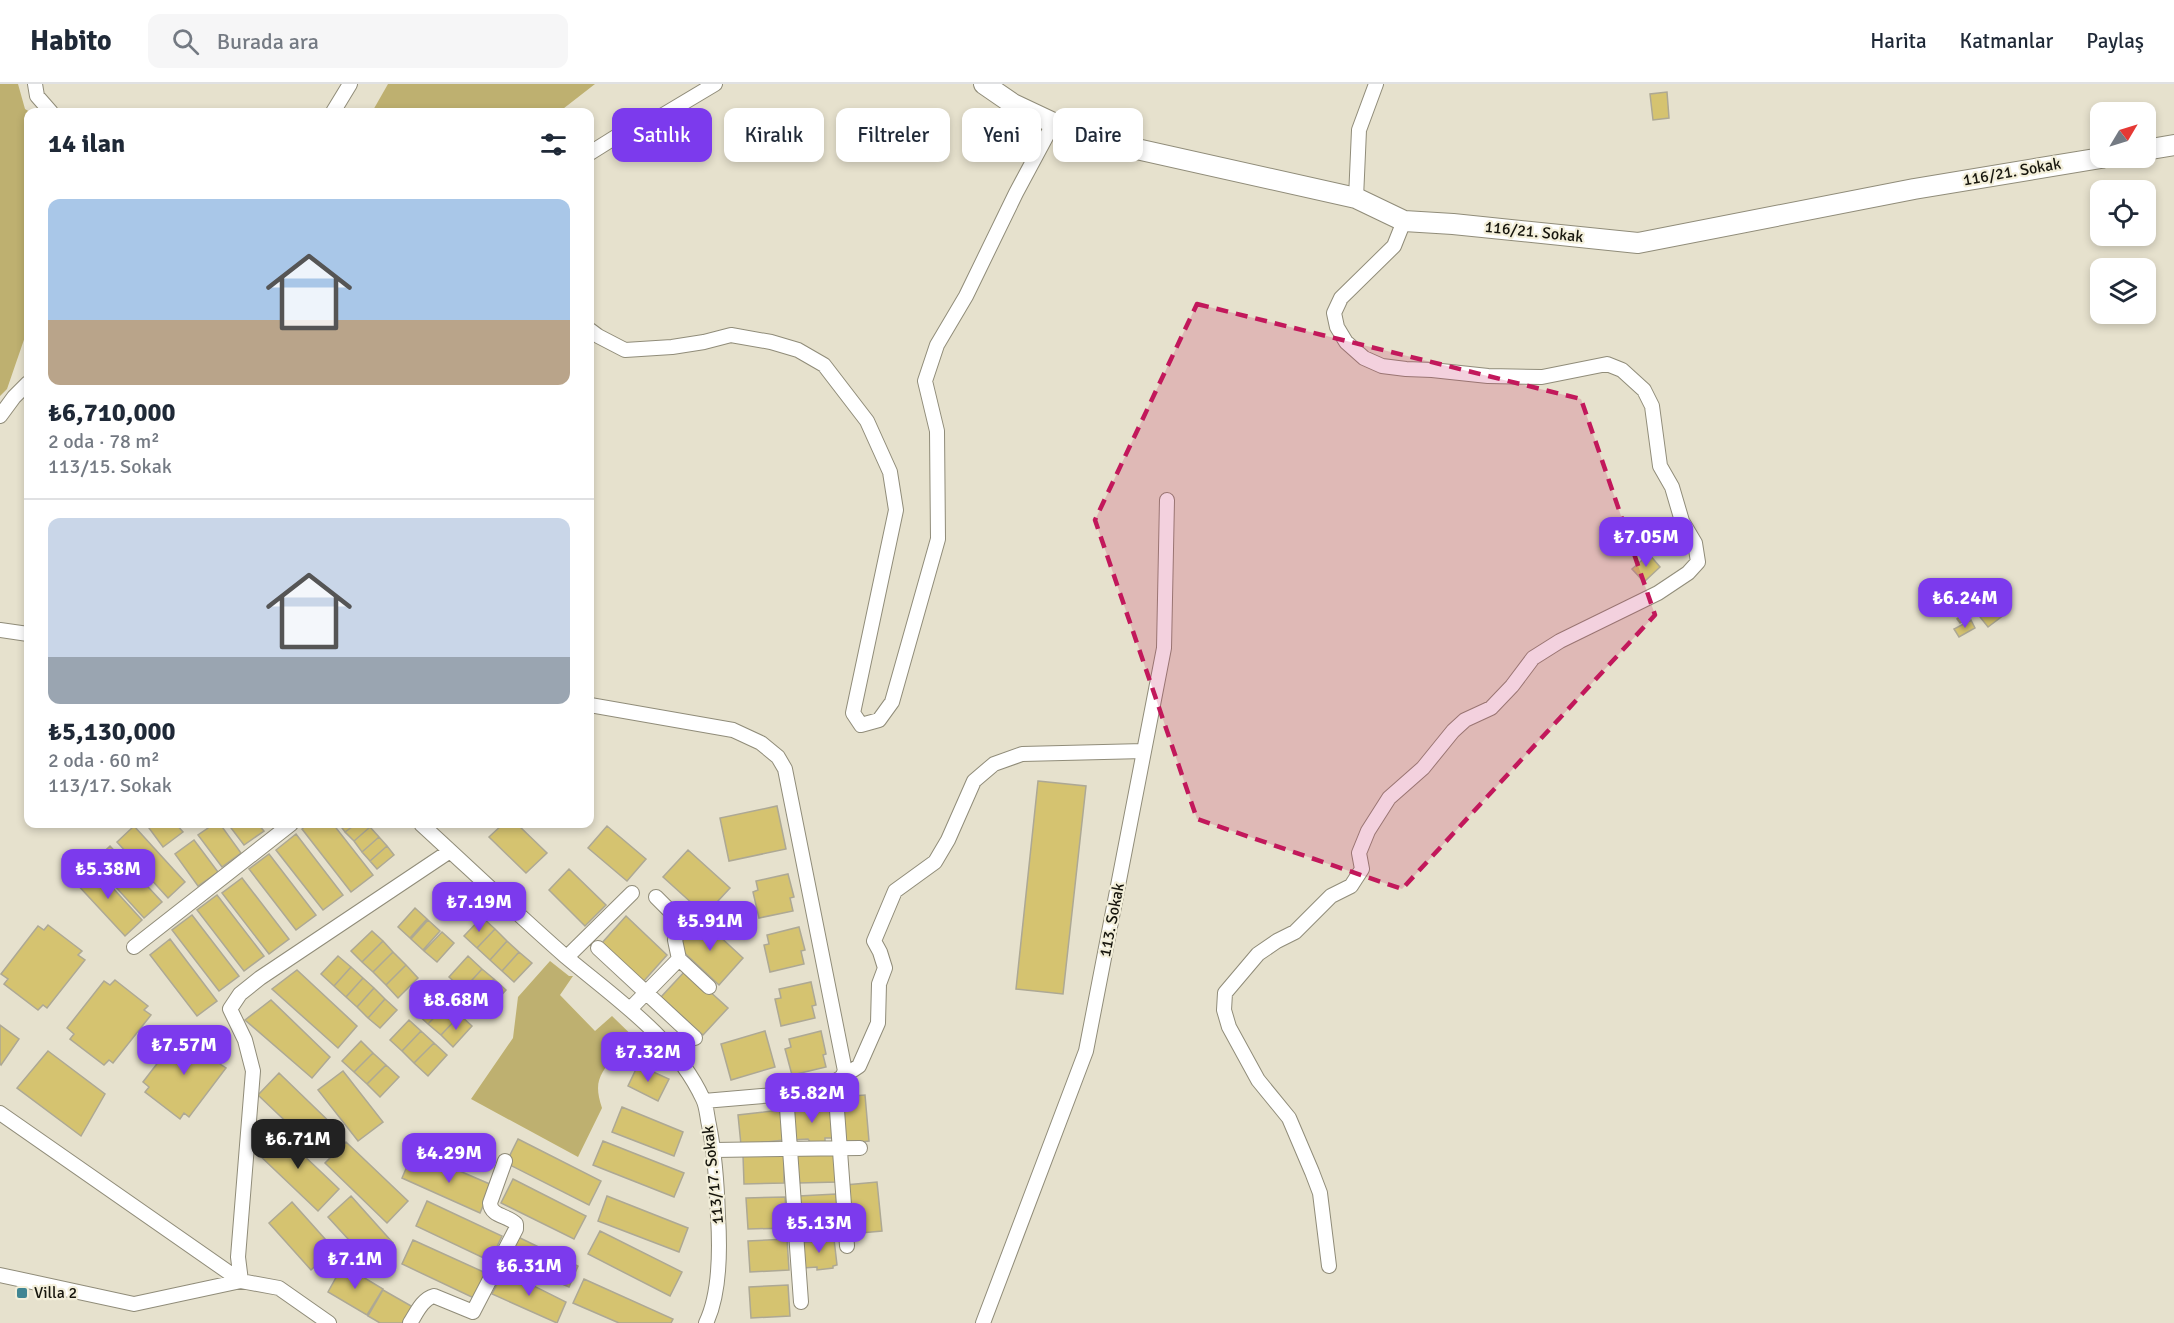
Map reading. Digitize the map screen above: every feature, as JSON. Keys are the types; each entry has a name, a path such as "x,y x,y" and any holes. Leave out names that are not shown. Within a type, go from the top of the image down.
{"street":[{"path":"35,84 37,96 48,108"},
{"path":"335,108 350,84"},
{"path":"594,150 622,133 648,124 715,84"},
{"name":"116/21. Sokak","path":"984,84 1013,104 1053,124"},
{"path":"1356,198 1359,130 1376,84"},
{"path":"594,333 625,350 672,347 731,335 771,342 798,351 824,365 844,390 867,422 890,472 896,510 853,713 861,726 879,720 892,702 938,539 937,431 925,381 937,345 966,296 1016,193 1053,124"},
{"path":"2156,148 2174,145"},
{"name":"116/21. Sokak","path":"1143,151 1356,198 1404,220 1638,243 1914,189 2090,160"},
{"path":"1329,1266 1320,1193 1312,1172 1289,1118 1258,1080 1229,1027 1224,1010 1225,993 1258,954 1295,932 1331,896 1351,886 1362,869 1359,853 1368,831 1389,798 1423,768 1453,731 1466,720 1491,708 1512,686 1533,658 1560,641 1658,593 1688,573 1698,562 1695,543 1682,520 1672,487 1660,466 1652,406 1644,390 1622,370 1607,364 1542,377 1488,376 1406,369 1382,366 1364,358 1346,342 1337,327 1334,313 1341,298 1394,246 1404,220"},
{"path":"0,416 24,387"},
{"name":"113. Sokak","path":"983,1323 1086,1051 1164,648 1167,500"},
{"path":"0,630 24,633"},
{"path":"594,706 733,730 761,743 778,757 785,769 845,1071 835,1083 786,1094 704,1101"},
{"path":"845,1071 859,1066 878,1023 879,984 885,968 874,941 895,891 935,862 948,840 975,781 994,764 1022,754 1144,751"},
{"path":"134,947 286,828"},
{"name":"113/17. Sokak","path":"425,828 567,957 630,1010 673,1053 691,1077 704,1101 714,1150 719,1238 714,1304 706,1323"},
{"path":"240,1281 238,1257 253,1071 245,1040 230,1009 240,994 260,978 450,851"},
{"path":"567,957 632,893"},
{"path":"656,897 682,923 675,940 679,959 709,987"},
{"path":"598,948 695,1038"},
{"path":"630,1010 679,959"},
{"path":"835,1083 848,1246"},
{"path":"786,1094 801,1302"},
{"path":"0,1113 240,1281"},
{"path":"714,1150 860,1148"},
{"path":"410,1323 429,1297 434,1296 474,1312 516,1229 516,1224 495,1213 490,1203 505,1161"},
{"path":"0,1275 135,1304 240,1281 279,1288 329,1323"}],"highlighted area":[{"path":"1197,304 1581,399 1655,615 1402,889 1197,819 1095,520"}],"shaded area":[{"path":"0,84 18,84 25,108 24,340 7,389 0,396"},
{"path":"388,84 595,84 564,108 374,108"},
{"path":"550,961 569,976 573,976 560,995 595,1031 612,1016 647,1050 616,1053 606,1067 598,1085 602,1108 578,1157 471,1099 513,1038 518,997"}],"building":[{"path":"1667,92 1669,118 1653,120 1650,94"},
{"path":"1649,554 1660,567 1644,582 1632,569"},
{"path":"1997,596 2009,611 1988,627 1976,612"},
{"path":"1970,610 1973,615 1960,623 1957,619"},
{"path":"1971,620 1975,628 1959,637 1954,629"},
{"path":"1038,781 1086,786 1063,994 1016,989"},
{"path":"777,806 786,849 729,861 720,818"},
{"path":"607,826 646,859 627,881 588,848"},
{"path":"132,828 136,828 185,882 168,898 117,842"},
{"path":"149,828 180,828 183,832 163,847"},
{"path":"208,828 223,828 241,853 222,867 198,835"},
{"path":"231,828 261,828 264,831 244,845"},
{"path":"336,828 373,875 351,892 302,829"},
{"path":"350,828 369,828 354,841 345,832"},
{"path":"369,828 379,837 362,852 354,841"},
{"path":"499,828 521,828 547,853 526,873 489,837"},
{"path":"296,834 343,895 323,910 276,850"},
{"path":"379,837 387,846 370,861 362,852"},
{"path":"194,840 218,872 198,886 175,854"},
{"path":"110,846 162,902 144,918 93,862"},
{"path":"387,846 394,855 377,869 370,861"},
{"path":"688,850 730,888 705,915 663,877"},
{"path":"269,854 316,915 296,930 249,869"},
{"path":"91,864 142,920 125,936 74,881"},
{"path":"569,869 606,905 585,926 549,890"},
{"path":"788,874 794,897 790,898 793,911 759,918 753,892 758,890 756,881"},
{"path":"242,878 289,939 269,954 222,893"},
{"path":"217,895 264,956 244,971 197,910"},
{"path":"415,908 427,919 410,938 398,927"},
{"path":"192,915 239,976 219,991 172,930"},
{"path":"626,916 667,955 643,982 601,944"},
{"path":"482,917 495,929 477,948 464,936"},
{"path":"428,920 440,931 423,950 411,939"},
{"path":"702,920 743,958 719,985 677,946"},
{"path":"48,925 82,951 78,955 85,960 47,1008 43,1005 38,1010 4,984 8,979 1,974 38,926 44,930"},
{"path":"799,927 805,950 801,951 804,964 770,972 764,945 769,944 767,935"},
{"path":"495,929 507,941 490,960 477,948"},
{"path":"372,931 383,941 362,962 351,951"},
{"path":"442,932 454,943 437,962 424,951"},
{"path":"170,939 217,1001 197,1016 150,955"},
{"path":"383,941 393,952 373,972 362,962"},
{"path":"507,941 519,952 502,971 490,960"},
{"path":"393,952 406,965 386,985 373,972"},
{"path":"519,952 532,963 514,982 502,971"},
{"path":"338,956 351,967 334,986 321,974"},
{"path":"468,956 482,969 463,990 449,977"},
{"path":"406,965 418,978 398,998 386,985"},
{"path":"351,967 363,978 346,997 334,986"},
{"path":"482,969 494,979 474,1000 463,990"},
{"path":"297,970 357,1026 338,1048 272,989"},
{"path":"686,970 728,1008 703,1035 661,997"},
{"path":"363,978 374,988 357,1007 346,997"},
{"path":"494,979 506,990 487,1011 474,1000"},
{"path":"115,980 148,1006 144,1010 151,1015 113,1063 109,1060 104,1065 70,1039 74,1034 67,1028 104,981 110,985"},
{"path":"811,982 816,1005 812,1006 815,1018 781,1026 775,999 781,998 779,989"},
{"path":"374,988 385,999 368,1018 357,1007"},
{"path":"435,992 447,1004 428,1024 416,1013"},
{"path":"385,999 397,1010 380,1028 368,1018"},
{"path":"271,1000 330,1057 312,1078 245,1020"},
{"path":"447,1004 460,1015 441,1035 428,1024"},
{"path":"460,1015 472,1026 453,1047 441,1035"},
{"path":"409,1020 421,1031 402,1051 390,1040"},
{"path":"0,1025 19,1039 1,1065 0,1064"},
{"path":"421,1031 434,1043 414,1063 402,1051"},
{"path":"765,1031 775,1067 731,1080 721,1044"},
{"path":"821,1031 826,1067 792,1075 785,1049 791,1047 789,1039"},
{"path":"190,1033 223,1059 220,1064 226,1068 189,1117 184,1113 180,1119 145,1092 149,1087 143,1082 180,1034 185,1039"},
{"path":"361,1041 373,1053 354,1072 342,1061"},
{"path":"434,1043 447,1055 428,1076 414,1063"},
{"path":"48,1051 105,1094 81,1136 17,1088"},
{"path":"373,1053 386,1065 367,1084 354,1072"},
{"path":"386,1065 399,1077 380,1097 367,1084"},
{"path":"638,1065 669,1079 658,1101 628,1086"},
{"path":"343,1071 383,1122 358,1141 318,1090"},
{"path":"279,1073 340,1132 320,1154 258,1095"},
{"path":"865,1095 869,1141 844,1144 839,1097"},
{"path":"832,1106 833,1138 825,1138 825,1143 811,1143 808,1139 791,1140 790,1107"},
{"path":"622,1107 683,1132 674,1156 612,1132"},
{"path":"780,1110 784,1140 741,1145 738,1115"},
{"path":"277,1130 339,1189 318,1211 256,1152"},
{"path":"518,1139 601,1181 589,1205 506,1163"},
{"path":"603,1141 684,1173 674,1197 593,1165"},
{"path":"346,1142 408,1201 387,1223 325,1163"},
{"path":"784,1154 784,1183 744,1184 743,1155"},
{"path":"837,1154 838,1182 798,1183 797,1155"},
{"path":"411,1157 445,1172 448,1166 492,1185 480,1213 402,1178"},
{"path":"513,1179 586,1216 574,1239 501,1203"},
{"path":"877,1182 882,1231 850,1234 845,1185"},
{"path":"836,1194 838,1223 828,1224 829,1230 815,1230 814,1224 800,1225 799,1196"},
{"path":"351,1196 393,1243 370,1263 328,1217"},
{"path":"607,1196 688,1228 679,1252 598,1221"},
{"path":"785,1197 787,1228 748,1229 746,1198"},
{"path":"427,1201 502,1236 490,1261 416,1226"},
{"path":"292,1202 334,1249 311,1270 269,1223"},
{"path":"600,1231 682,1272 670,1296 588,1254"},
{"path":"516,1236 578,1266 569,1287 505,1259"},
{"path":"787,1239 789,1270 750,1272 748,1241"},
{"path":"834,1239 837,1265 833,1268 817,1270 817,1267 803,1268 800,1243"},
{"path":"413,1240 488,1274 476,1299 402,1264"},
{"path":"343,1265 383,1289 367,1315 328,1292"},
{"path":"504,1271 566,1302 557,1323 492,1294"},
{"path":"584,1279 673,1319 671,1323 619,1323 573,1303"},
{"path":"788,1285 790,1316 751,1318 749,1287"},
{"path":"383,1290 413,1307 404,1323 380,1323 368,1316"}],"place":[{"name":"Villa 2","path":"22,1293"}]}
